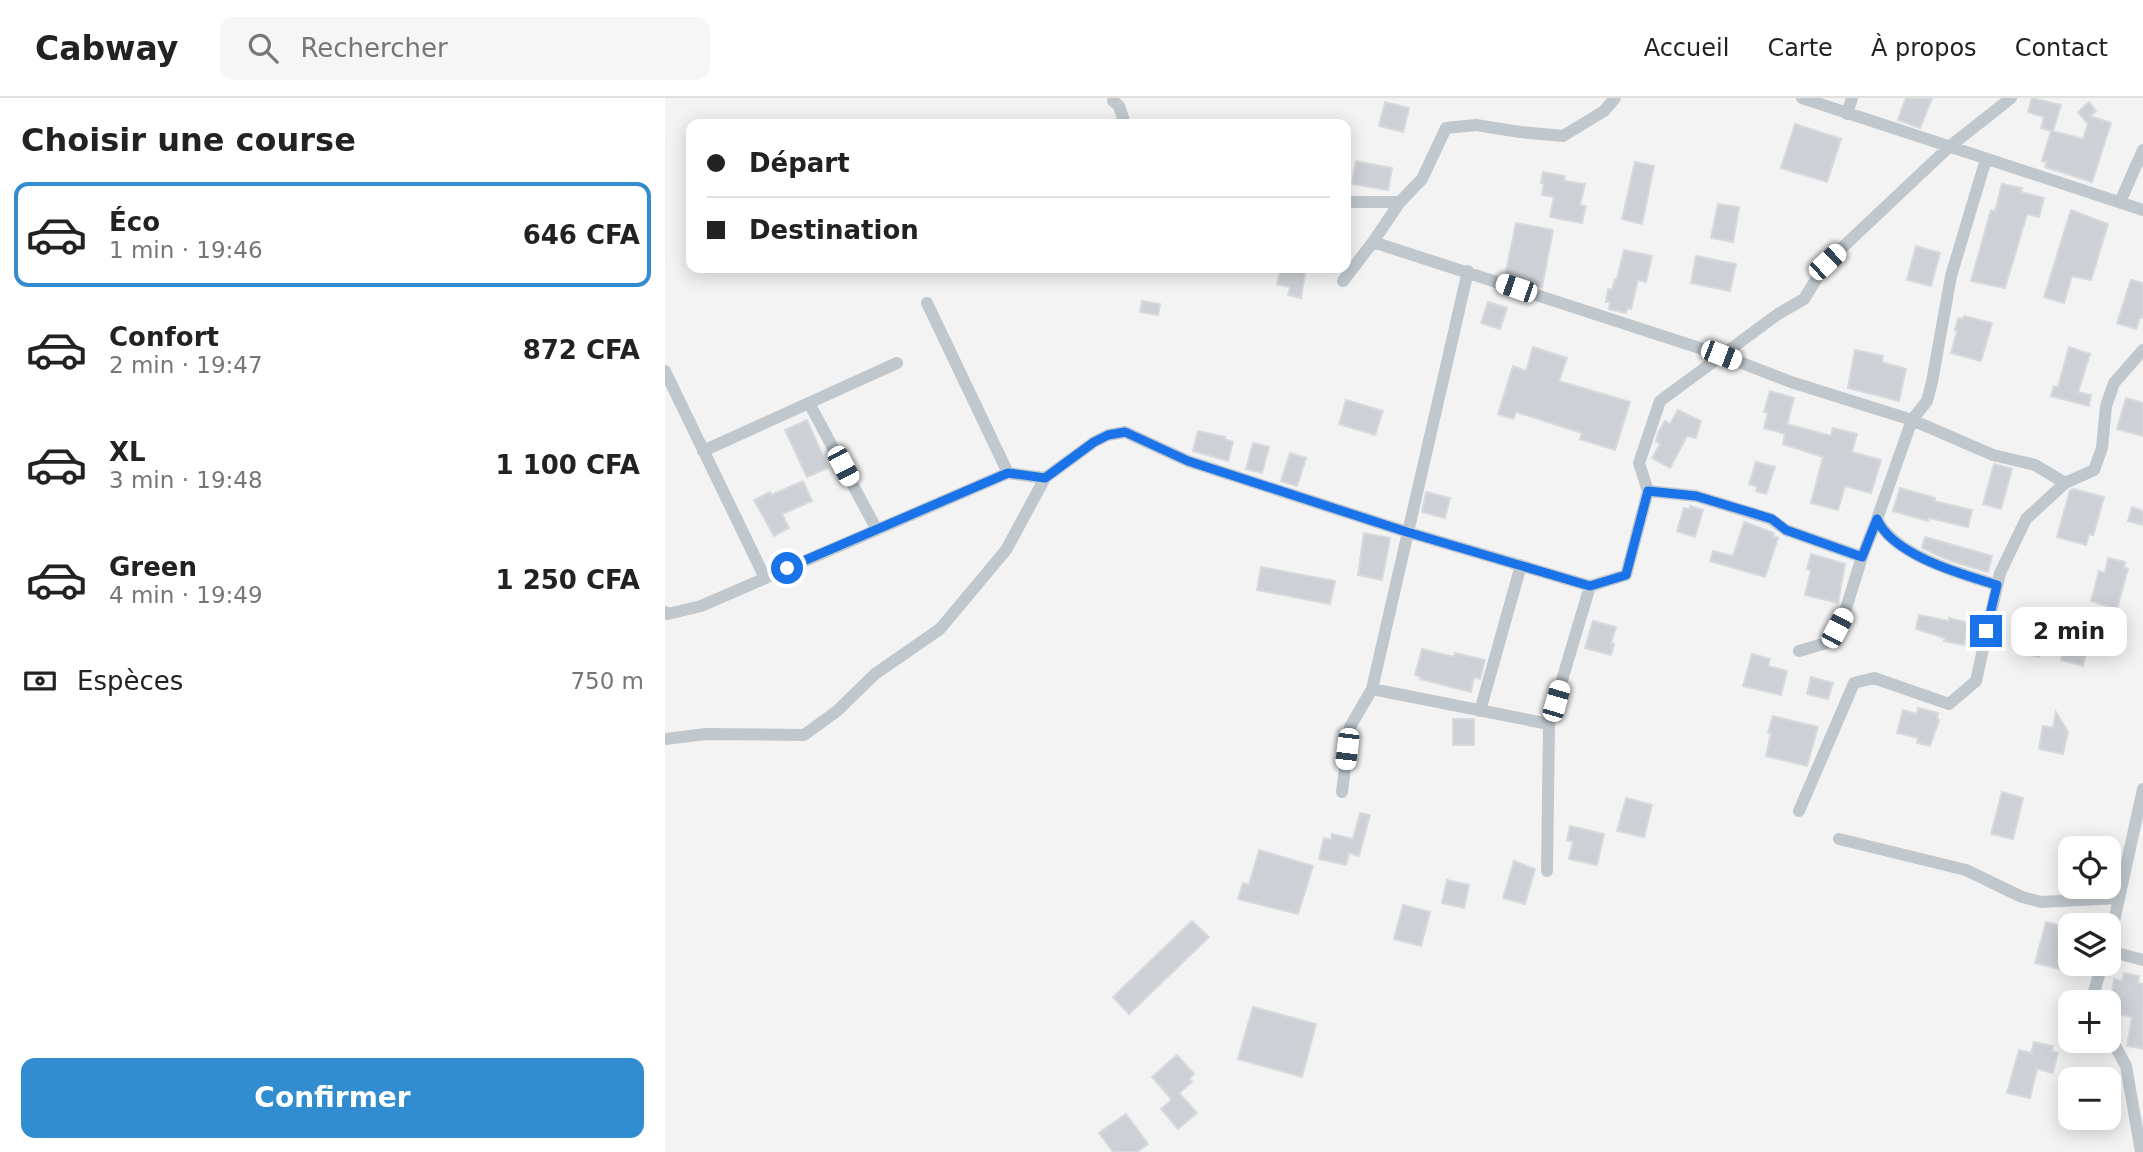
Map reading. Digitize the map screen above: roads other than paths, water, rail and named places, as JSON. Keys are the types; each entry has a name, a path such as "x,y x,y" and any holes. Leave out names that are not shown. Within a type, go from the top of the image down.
{"street":[{"path":"1351,271 1400,202 1422,179 1445,128 1476,125 1563,135 1604,111 1615,98"},
{"path":"1802,98 2143,210"},
{"path":"1847,114 1852,98"},
{"path":"665,739 706,734 804,735 837,711 875,674 940,629 1006,550 1045,478 1094,442 1108,435 1125,432 1188,461 1407,532 1590,586 1626,575 1648,491 1639,463 1660,401 1778,314 1804,299 1827,262 1949,147 2011,98"},
{"path":"1113,101 1119,106 1123,119"},
{"path":"2120,202 2143,150"},
{"path":"1799,651 1830,642 1845,615 1862,557 1912,420 1927,401 1933,383 1951,276 1986,159"},
{"path":"1351,202 1400,202"},
{"path":"1373,242 1468,271 1721,355 1791,382 1912,420 1993,455 2035,465 2065,483"},
{"path":"1342,792 1350,727 1372,689 1468,271"},
{"path":"1343,281 1349,273"},
{"path":"927,303 1008,473"},
{"path":"1799,811 1854,683 1874,678 1949,704 1976,681 2000,573 2026,519 2065,483 2094,470 2102,448 2106,406 2115,383 2143,350"},
{"path":"703,451 897,363"},
{"path":"665,371 765,578"},
{"path":"809,403 877,530"},
{"path":"665,612 667,614 701,606 1008,473 1045,478"},
{"path":"1648,491 1696,496 1772,519 1786,530 1862,557"},
{"path":"1877,519 1882,532 1933,565 1997,585"},
{"path":"1480,711 1521,565"},
{"path":"1547,871 1549,724 1590,586"},
{"path":"1372,689 1549,724"},
{"path":"2121,891 2140,820 2143,789"},
{"path":"1839,839 1966,870 2021,897 2041,902 2100,899"},
{"path":"2121,954 2143,960"},
{"path":"2119,1053 2126,1066 2141,1152"}]}
